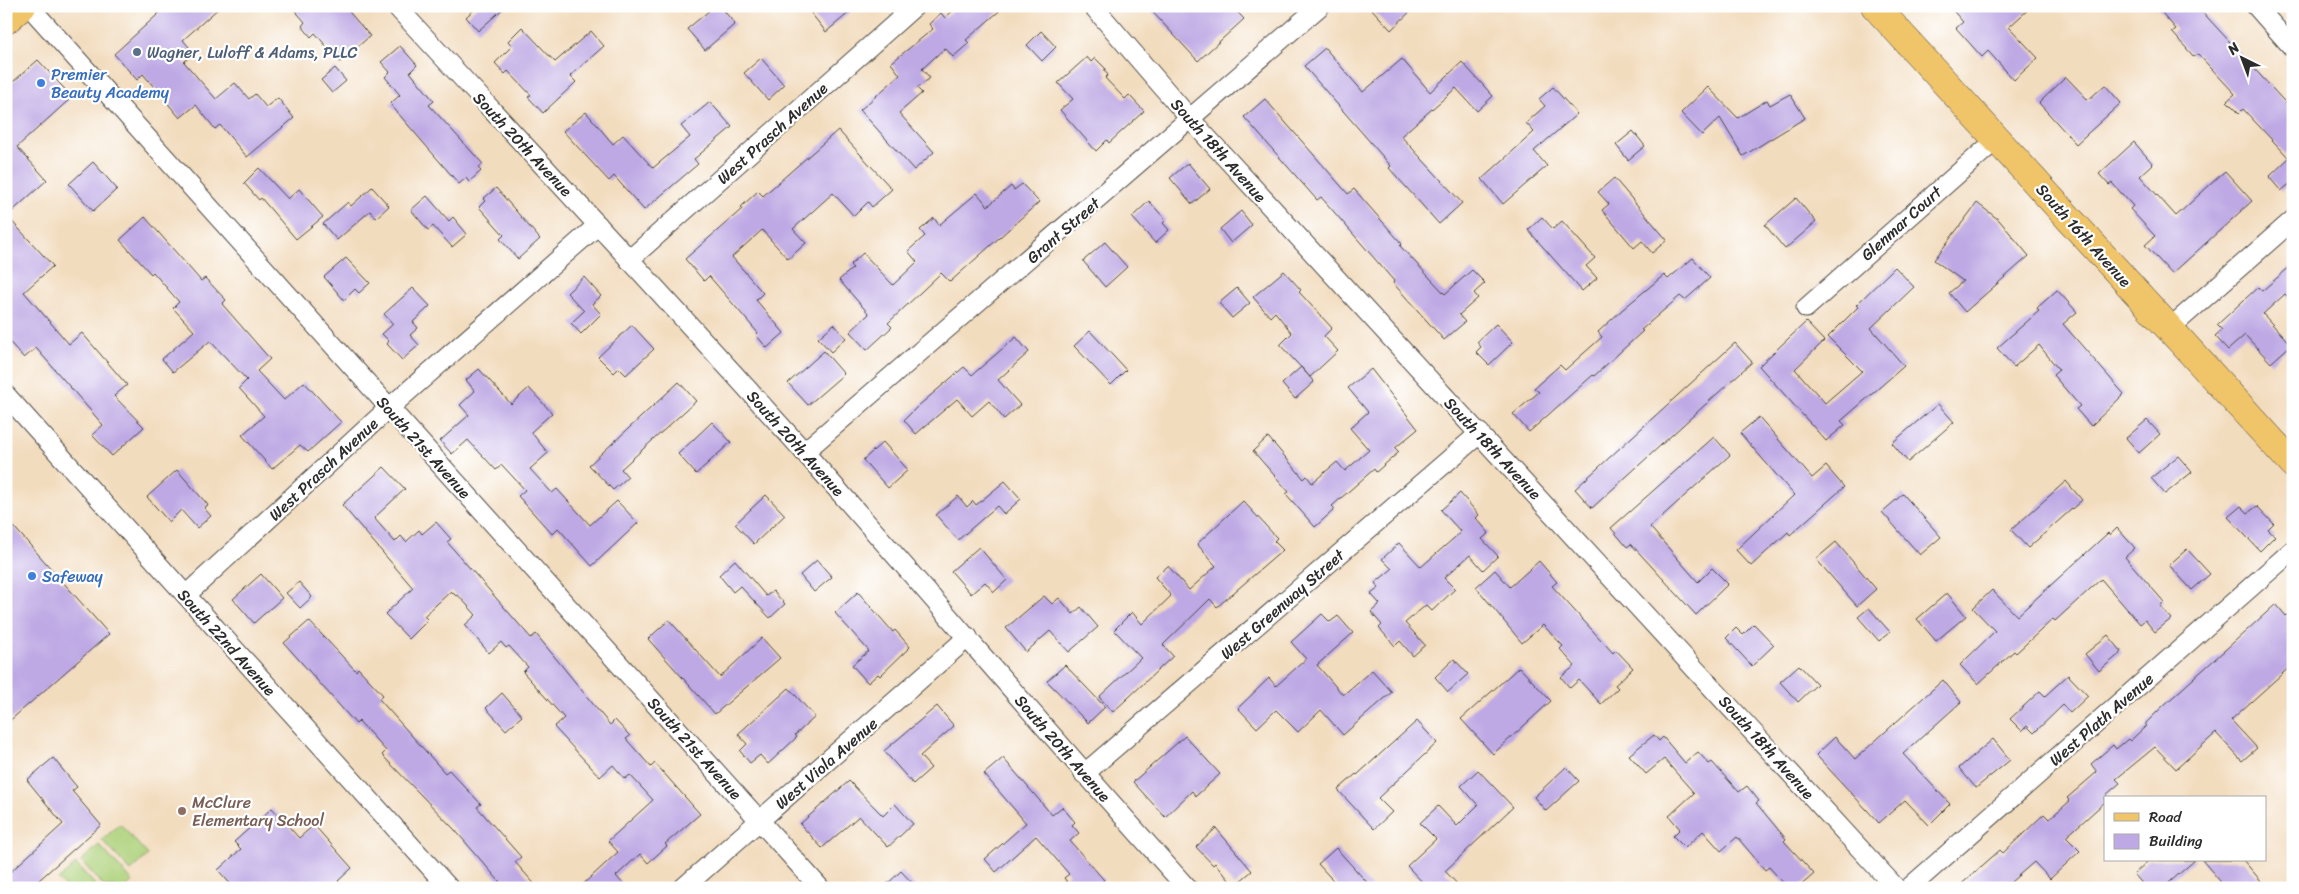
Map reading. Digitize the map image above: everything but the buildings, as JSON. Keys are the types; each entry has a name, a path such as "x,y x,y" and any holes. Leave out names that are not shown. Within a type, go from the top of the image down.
{"main road":[{"path":"6,20 22,6"},
{"name":"South 16th Avenue","path":"1875,6 2293,464"}],"street":[{"name":"South 21st Avenue","path":"29,6 820,888"},
{"name":"South 20th Avenue","path":"396,6 804,452 968,637 1084,774 1187,888"},
{"name":"South 18th Avenue","path":"1093,6 1190,120 1480,433 1896,888"},
{"name":"Grant Street","path":"804,452 1320,6"},
{"path":"2256,6 2293,48"},
{"name":"West Prasch Avenue","path":"629,260 906,9"},
{"name":"Glenmar Court","path":"1806,308 1996,139"},
{"path":"2170,328 2293,220"},
{"name":"West Prasch Avenue","path":"186,595 389,408 598,225"},
{"name":"South 22nd Avenue","path":"6,395 449,888"},
{"name":"West Greenway Street","path":"1084,774 1480,433"},
{"name":"West Plath Avenue","path":"1909,888 2293,550"},
{"name":"West Viola Avenue","path":"684,888 968,637"}],"green space":[{"path":"120,824 148,855 131,871 102,840"},
{"path":"99,845 133,882 126,888 106,888 81,861"},
{"path":"76,864 98,888 66,888 58,880"}],"place":[{"name":"Wagner, Luloff & Adams, PLLC","path":"137,52"},
{"name":"Premier Beauty Academy","path":"41,83"},
{"name":"Safeway","path":"32,576"},
{"name":"McClure Elementary School","path":"182,811"}]}
